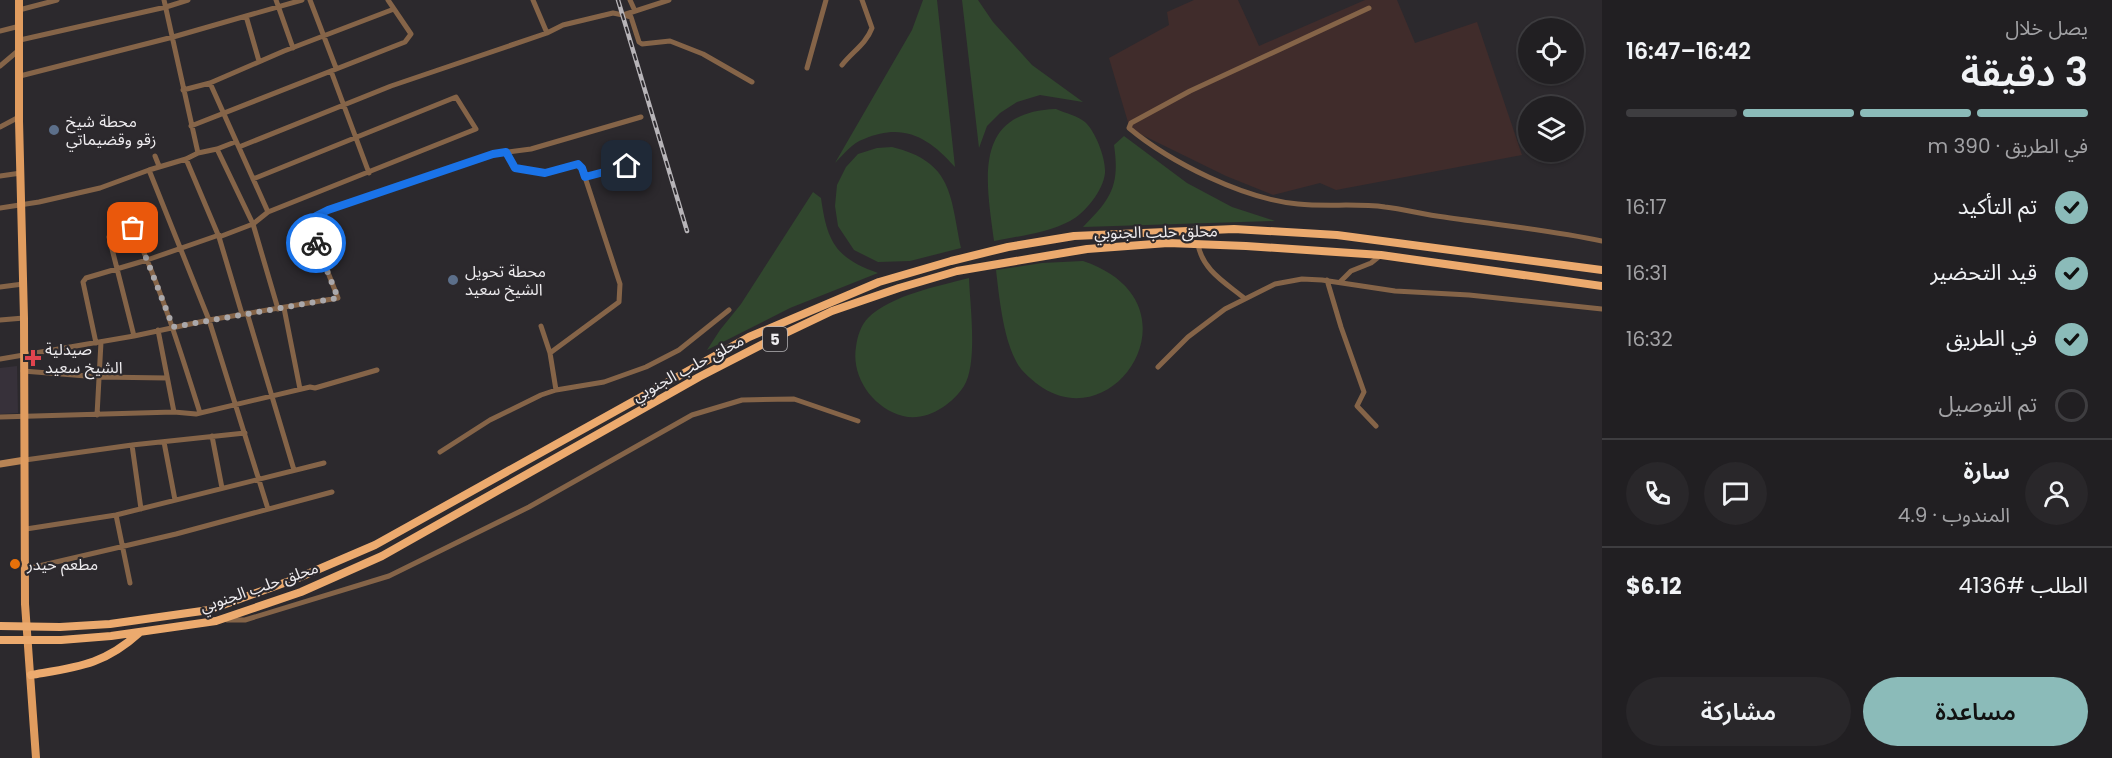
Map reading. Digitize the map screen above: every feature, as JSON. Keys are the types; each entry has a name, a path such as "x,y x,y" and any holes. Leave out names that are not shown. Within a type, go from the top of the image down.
{"highway":[{"name":"محلق حلب الجنوبي","path":"0,626 60,627 110,624 209,609 298,578 375,545 749,337 879,282 951,261 1008,248 1074,236 1233,229 1337,235 1602,270"},
{"name":"محلق حلب الجنوبي","path":"0,640 61,640 216,621 302,592 382,556 699,377 832,312 899,288 957,272 1087,249 1168,243 1381,255 1602,286"},
{"path":"31,675 75,667 106,658 140,632"}],"main road":[{"path":"19,0 26,609 36,758"},
{"path":"0,464 25,460"}],"street":[{"path":"19,10 57,0"},
{"path":"164,0 198,153"},
{"path":"20,40 166,8 188,0"},
{"path":"20,76 173,37 246,16 278,3 302,0"},
{"path":"310,0 324,35 343,104 369,172"},
{"path":"191,126 405,42 411,34 388,0"},
{"path":"534,0 547,33"},
{"path":"630,0 634,11"},
{"path":"623,15 669,0"},
{"path":"807,68 826,0"},
{"path":"842,65 861,46 872,28 862,0"},
{"path":"278,3 292,48"},
{"path":"1368,8 1190,91 1131,123 1129,127 1170,157 1232,187 1271,200 1304,205 1384,206 1441,217 1602,241"},
{"path":"183,90 210,83 259,61 394,9"},
{"path":"0,208 100,188 198,153 237,144 343,104 547,33 563,25 613,13 630,17 639,42 642,44 670,41 703,54 752,82"},
{"path":"246,16 259,61"},
{"path":"0,31 20,26"},
{"path":"0,66 20,50"},
{"path":"210,83 268,212"},
{"path":"97,415 98,342 84,280 253,224 268,212 476,129 456,97 253,179"},
{"path":"0,127 19,117"},
{"path":"0,359 338,298 316,242 312,224 316,216 493,154 531,149 641,117"},
{"path":"217,149 253,224 281,309 300,389"},
{"path":"506,152 515,168 545,173 578,164 582,168 620,284 619,302 550,353"},
{"path":"155,156 159,166"},
{"path":"186,159 219,236 272,395 294,470"},
{"path":"585,177 649,161"},
{"path":"149,170 209,320 268,509"},
{"path":"0,176 21,173"},
{"path":"133,228 173,327 200,413"},
{"path":"109,237 134,336"},
{"path":"1198,244 1199,253 1207,267 1244,298"},
{"path":"1340,282 1351,271 1371,263 1381,255"},
{"path":"1158,367 1188,337 1225,309 1275,284 1302,279 1328,280 1395,291 1469,294 1602,309"},
{"path":"1328,280 1341,327 1364,392 1358,406 1376,426"},
{"path":"0,287 23,284"},
{"path":"440,452 520,404 556,390 604,382 646,367 679,350 729,310"},
{"path":"0,320 24,318"},
{"path":"541,326 550,353 556,390"},
{"path":"158,330 174,412"},
{"path":"0,417 200,413 272,395 315,388 377,370"},
{"path":"23,371 99,377 167,378"},
{"path":"216,621 245,620 388,576 529,507 693,415 742,400 794,399 858,421"},
{"path":"25,460 132,445 245,433"},
{"path":"212,436 222,488"},
{"path":"164,442 175,500"},
{"path":"132,445 141,509"},
{"path":"26,529 116,515 324,463"},
{"path":"26,568 123,546 332,492"},
{"path":"116,515 130,584"}],"shaded area":[{"path":"1194,0 1238,0 1259,46 1365,0 1397,0 1415,43 1477,22 1518,143 1518,156 1336,190 1320,183 1273,195 1226,176 1130,129 1109,58 1169,25 1167,12"},
{"path":"17,366 18,413 0,414 0,368"}],"green space":[{"path":"923,0 937,0 955,167 925,141 904,133 891,132 878,134 856,143 835,163 912,30"},
{"path":"962,0 978,0 993,22 1032,65 1083,102 1040,95 1017,102 1000,113 987,126 979,148"},
{"path":"1056,109 1082,120 1093,132 1100,146 1105,167 1101,187 1087,207 1070,221 1042,231 994,241 988,195 988,173 990,153 997,136 1010,122 1029,113"},
{"path":"1124,136 1187,183 1232,207 1275,221 1083,227 1107,200 1116,171 1114,145"},
{"path":"892,147 912,153 938,172 950,197 961,248 910,261 878,262 854,250 838,226 835,206 837,185 846,167 858,154 877,148"},
{"path":"813,192 821,198 826,226 836,246 852,261 878,273 790,308 707,350 741,304"},
{"path":"1083,261 1119,280 1138,304 1143,331 1136,358 1120,379 1098,394 1071,398 1043,388 1017,363 1005,327 996,270 1042,263"},
{"path":"969,278 972,349 971,363 964,386 953,400 921,417 903,416 882,406 866,390 857,369 855,358 857,343 863,324 878,310 902,297"}],"railway":[{"path":"618,0 687,231"}],"way so far":[{"path":"133,228 173,327 338,298 316,243"}],"place":[{"name":"محطة شيخ زقو وقضيماتي","path":"54,130"},
{"name":"محطة تحويل الشيخ سعيد","path":"453,280"},
{"name":"صيدلية الشيخ سعيد","path":"33,358"},
{"name":"مطعم حيدر","path":"15,564"}],"route":[{"path":"316,243 312,224 316,216 493,154 506,152 515,168 527,171 545,173 578,164 585,177 627,166"}]}
